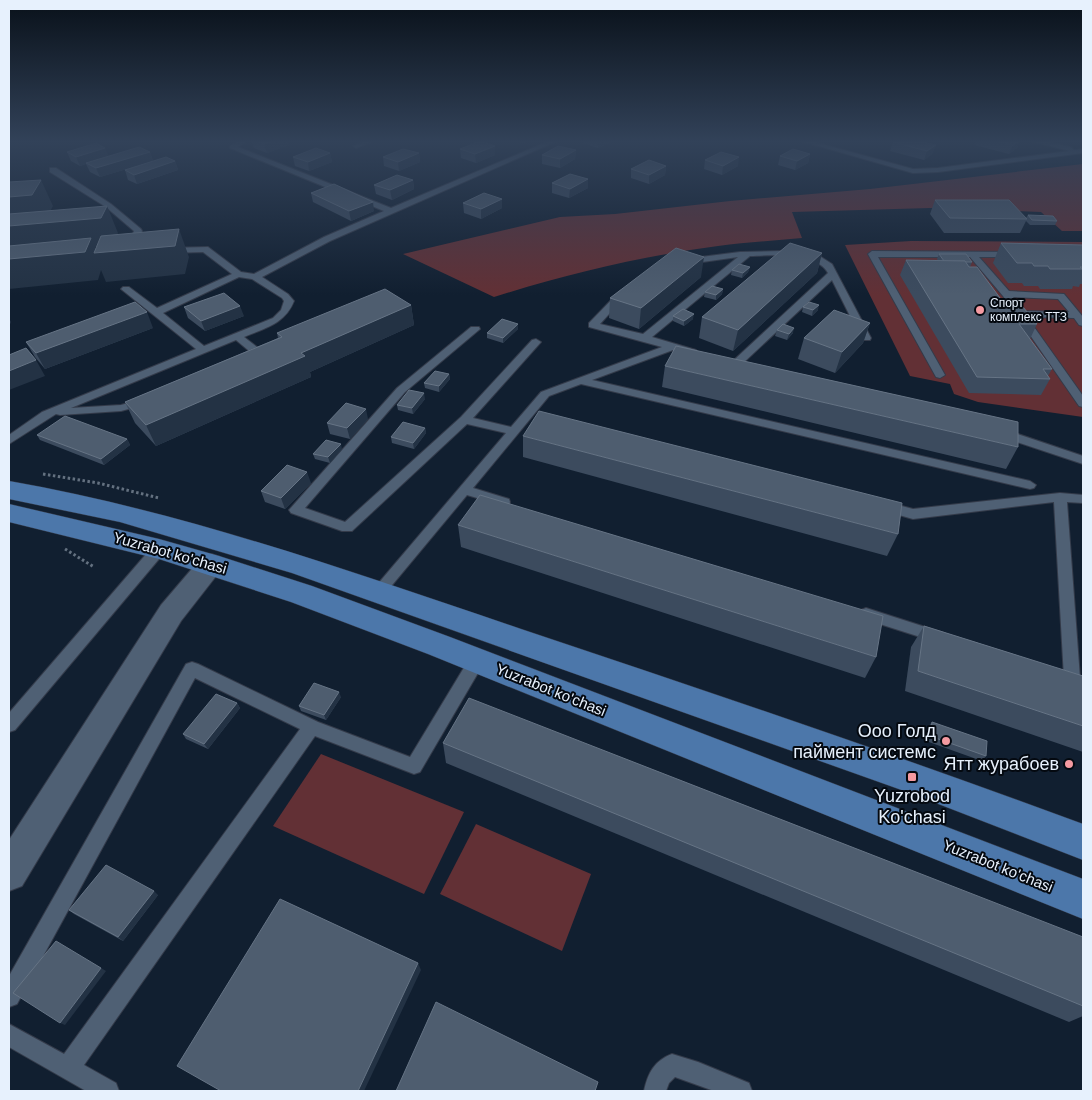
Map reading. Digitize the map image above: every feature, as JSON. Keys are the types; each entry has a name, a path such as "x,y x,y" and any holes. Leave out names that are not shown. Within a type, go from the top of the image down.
{"main road":[{"name":"Yuzrabot ko'chasi","path":"9,490 82,504 229,543 378,592 912,777 1083,842"},
{"name":"Yuzrabot ko'chasi","path":"9,513 108,535 211,564 361,617 478,661 1083,899"}],"street":[{"path":"9,873 171,613 211,564"}],"lane":[{"path":"89,192 138,231 129,253"},
{"path":"344,192 390,211"},
{"path":"255,277 327,239 434,192"},
{"path":"9,440 46,414 276,320 283,314 288,304 285,296 255,277 238,274 205,250 187,248 158,251"},
{"path":"677,262 791,252 824,261 829,266 866,338 840,329"},
{"path":"940,375 872,254 1020,254"},
{"path":"972,254 1021,314 1083,404"},
{"path":"645,338 746,255"},
{"path":"157,312 238,274"},
{"path":"757,366 733,360 833,274"},
{"path":"630,287 593,325 700,353"},
{"path":"126,289 202,350"},
{"path":"1006,294 1061,296 1080,319"},
{"path":"1021,314 1080,319"},
{"path":"474,329 401,390 296,510 347,528 465,420 536,342"},
{"path":"237,336 258,353"},
{"path":"378,592 513,432 530,418 545,394 672,347"},
{"path":"581,380 1030,485"},
{"path":"46,414 121,408 152,398"},
{"path":"465,420 513,432"},
{"path":"986,427 1083,460"},
{"path":"464,490 521,507"},
{"path":"874,504 913,514 1060,498 1083,499"},
{"path":"1053,672 1077,680 1060,498"},
{"path":"9,726 159,549"},
{"path":"851,610 953,641"},
{"path":"9,996 192,669 312,727 414,766 478,661"},
{"path":"68,1068 312,727"},
{"path":"9,1035 108,1091"},
{"path":"655,1091 659,1076 672,1065 698,1073 741,1091"}],"path":[{"path":"43,474 98,483 159,498"},
{"path":"64,548 94,567"}],"shaded area":[{"path":"831,192 1083,192 1083,231 1062,231 1041,212 930,208 792,212 802,238 728,245 633,260 577,273 494,297 403,254 560,217 615,214"},
{"name":"Спорт комплекс ТТЗ","path":"911,241 1083,242 1083,417 978,402 954,394 950,384 910,376 845,245"},
{"path":"321,754 464,812 424,894 273,826"},
{"path":"476,824 591,874 562,951 440,894"}],"building":[{"path":"9,192 34,192 32,195 9,197"},
{"path":"352,192 373,202 349,211 311,193"},
{"path":"484,193 502,199 481,209 463,203"},
{"path":"935,200 1009,200 1027,219 950,218"},
{"path":"107,206 101,218 9,226 9,214"},
{"path":"1028,215 1053,216 1057,221 1032,220"},
{"path":"179,229 175,246 94,253 101,236"},
{"path":"91,238 85,252 9,259 9,246"},
{"path":"790,243 822,253 738,330 702,317"},
{"path":"1001,243 1083,245 1083,267 1080,267 1083,269 1050,269 1048,266 1034,266 1032,263 1017,263"},
{"path":"676,248 704,257 641,308 610,298"},
{"path":"939,254 966,254 972,262 944,261"},
{"path":"906,260 965,261 969,267 977,267 1006,306 1023,307 1037,324 1019,324 1052,369 1043,369 1050,379 977,377"},
{"path":"739,264 750,267 743,273 732,270"},
{"path":"712,286 723,289 716,295 705,292"},
{"path":"385,289 411,305 301,353 305,356 146,425 125,402 282,337 277,333"},
{"path":"224,293 240,306 201,321 184,307"},
{"path":"135,302 147,312 36,353 26,342"},
{"path":"809,302 819,305 813,310 803,307"},
{"path":"683,309 694,314 684,321 673,316"},
{"path":"834,310 870,323 842,352 804,338"},
{"path":"502,319 518,324 503,338 487,333"},
{"path":"783,324 794,328 789,334 777,330"},
{"path":"676,346 1018,422 1018,447 665,366"},
{"path":"26,348 36,360 9,371 9,355"},
{"path":"435,371 449,374 439,386 424,383"},
{"path":"409,390 424,393 412,408 397,405"},
{"path":"346,403 366,409 347,428 327,423"},
{"path":"539,411 902,503 898,534 523,436"},
{"path":"65,416 127,439 101,459 37,435"},
{"path":"403,422 425,428 413,443 391,437"},
{"path":"326,440 341,444 328,457 313,454"},
{"path":"287,465 307,472 281,498 261,491"},
{"path":"480,495 883,616 876,657 458,525"},
{"path":"924,626 1083,676 1083,726 918,671"},
{"path":"314,683 339,692 324,715 299,706"},
{"path":"216,694 237,703 204,744 183,734"},
{"path":"469,698 1083,937 1083,1006 443,743"},
{"path":"932,722 987,741 986,756 930,736"},
{"path":"106,865 154,891 118,937 69,910"},
{"path":"280,899 418,963 358,1091 221,1091 177,1066"},
{"path":"56,941 101,968 60,1023 13,993"},
{"path":"436,1002 598,1082 595,1091 396,1091"}],"place":[{"name":"Спорт комплекс ТТЗ","path":"980,310"},
{"name":"Ооо Голд паймент системс","path":"946,741"},
{"name":"Ятт журабоев","path":"1069,764"},
{"name":"Yuzrobod Ko'chasi","path":"912,777"}]}
